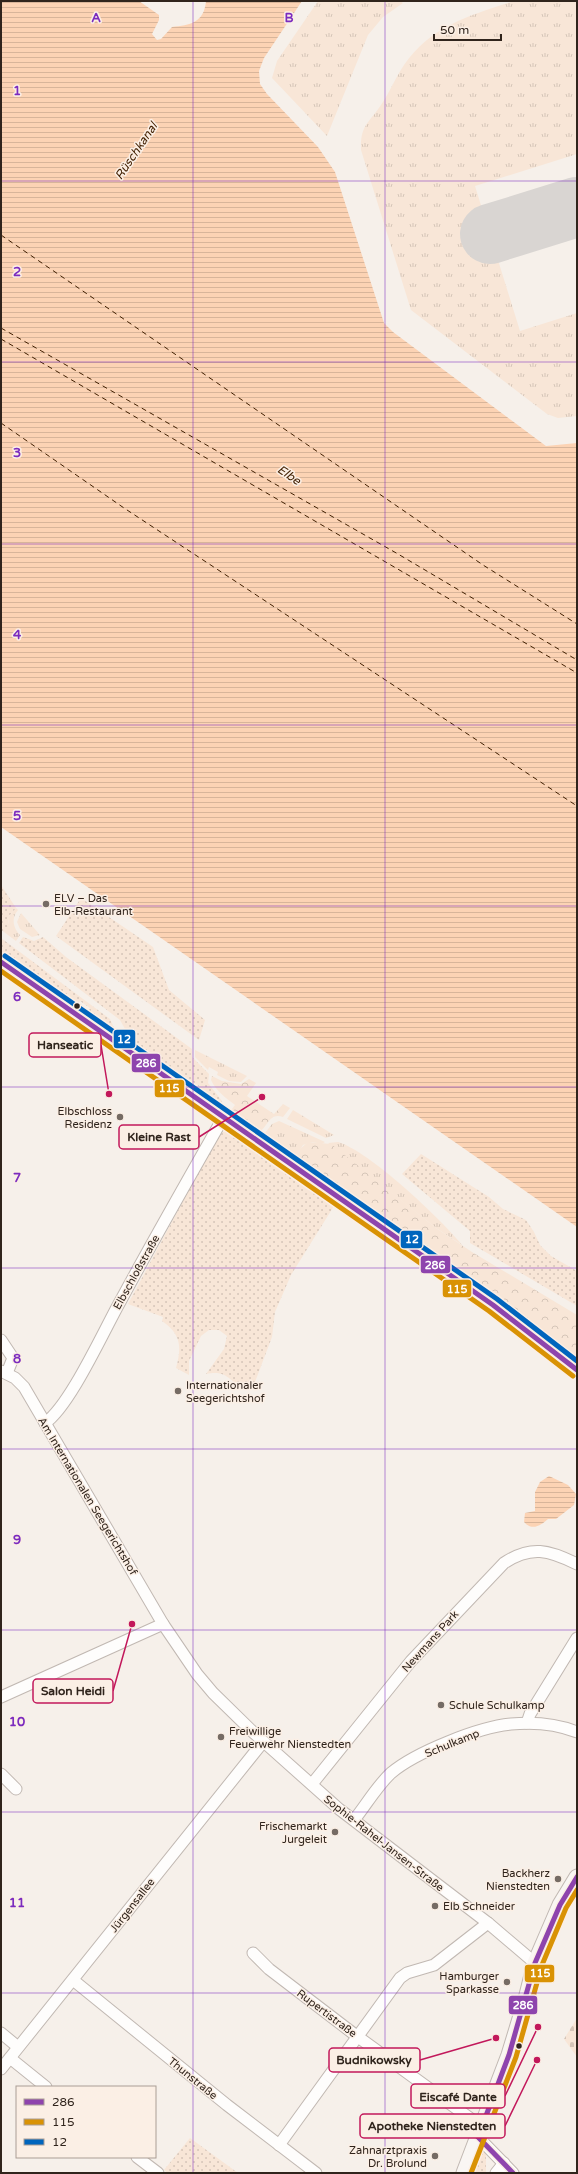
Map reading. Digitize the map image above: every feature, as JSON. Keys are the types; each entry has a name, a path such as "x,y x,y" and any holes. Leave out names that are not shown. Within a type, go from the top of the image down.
{"main road":[{"path":"1,962 493,1305 577,1370"},
{"path":"464,2173 512,2044 526,1999 534,1963 560,1905 577,1877"}],"street":[{"name":"Elbschloßstraße","path":"45,1423 54,1416 75,1384 153,1241 223,1118"},
{"path":"1,1340 13,1358 4,1372"},
{"name":"Am Internationalen Seegerichtshof","path":"4,1372 24,1387 163,1624"},
{"name":"Newmans Park","path":"312,1784 420,1650 504,1563 517,1555 543,1551 560,1555 577,1564"},
{"path":"1,1698 163,1624"},
{"name":"Sophie-Rahel-Jansen-Straße","path":"163,1624 204,1684 263,1742 354,1820 488,1923 534,1963"},
{"path":"527,1723 530,1714 577,1638"},
{"name":"Schulkamp","path":"354,1820 386,1778 405,1764 455,1740 498,1726 527,1723 563,1726 577,1732"},
{"name":"Jürgensallee","path":"1,2069 263,1742"},
{"path":"1,1774 16,1789"},
{"path":"279,2145 403,1975 434,1965 488,1923"},
{"name":"Rupertistraße","path":"253,1953 269,1969 480,2132 513,2173"},
{"name":"Thunstraße","path":"73,1980 202,2086 316,2173"},
{"path":"1,2033 18,2047"},
{"path":"10,2058 45,2086"},
{"path":"138,2158 158,2173"},
{"path":"496,2173 504,2163"}],"green space":[{"path":"318,1 400,1 403,3 383,17 368,35 327,136 272,78 277,61"},
{"path":"514,1 577,1 577,154 475,186 520,331 577,313 577,416 558,418 547,414 411,310 361,150 362,135 366,125 384,100 404,65 415,52 439,31 482,11"},
{"path":"1,885 16,908 8,917 9,925 4,932 1,930"},
{"path":"81,898 153,947 169,990 205,1020 199,1040 56,936"},
{"path":"16,908 18,910 14,916 14,926 20,935 16,941 4,932 9,923 8,917"},
{"path":"21,913 40,935 32,937 20,929 17,922"},
{"path":"23,937 34,941 43,937 66,957 192,1049 192,1057 209,1074 208,1083 222,1101 219,1105 124,1037 125,1029 120,1020 19,943"},
{"path":"1,938 110,1019 114,1028 89,1010 90,1008 80,1001 79,1003 58,991 1,951"},
{"path":"195,1050 247,1076 241,1082 229,1081 217,1075 218,1072 209,1067 208,1070 195,1057"},
{"path":"212,1076 222,1081 241,1084 249,1079 256,1083 247,1096 274,1114 283,1104 290,1108 283,1117 278,1116 272,1118 259,1132 229,1113 235,1105 216,1088 211,1080"},
{"path":"293,1110 334,1135 326,1138 287,1119"},
{"path":"279,1121 325,1142 322,1144 312,1142 303,1145 295,1158 259,1132 260,1130 265,1133 272,1124"},
{"path":"223,1132 229,1132 235,1135 334,1206 291,1275 275,1312 272,1337 255,1382 246,1390 228,1377 219,1373 206,1374 224,1349 227,1336 219,1330 209,1330 201,1336 189,1361 189,1375 176,1368 179,1354 178,1342 173,1331 162,1321 163,1317 128,1304 218,1136"},
{"path":"308,1142 331,1144 436,1228 472,1252 577,1315 577,1361 531,1321 295,1158 300,1149"},
{"path":"338,1142 351,1148 385,1171 438,1219 462,1245 436,1228 328,1143"},
{"path":"421,1154 489,1197 503,1209 526,1220 540,1245 551,1256 577,1271 577,1306 470,1243 470,1231 402,1174"},
{"path":"577,2018 577,2057 564,2039"},
{"path":"190,2138 238,2173 168,2173 164,2170"},
{"path":"484,2152 486,2154 486,2173 472,2173 479,2154"}],"water":[{"path":"1,1 139,1 159,15 159,20 152,34 157,40 161,39 172,27 195,22 202,14 206,1 302,1 264,58 259,71 260,84 267,94 318,147 335,172 384,323 393,332 546,446 577,443 577,1227 1,827"},
{"path":"549,1476 568,1485 576,1494 574,1505 556,1519 548,1519 542,1524 533,1527 527,1525 524,1522 525,1513 535,1511 535,1492 540,1482"}],"ferry route":[{"path":"1,235 483,565 577,624"},
{"path":"1,328 398,554 577,660"},
{"path":"1,339 577,673"},
{"path":"1,423 124,508 577,806"}],"runway":[{"path":"490,234 577,207"}],"transit line":[{"name":"12","path":"5,956 497,1299 577,1361"},
{"name":"286","path":"1,962 493,1305 577,1370"},
{"name":"115","path":"1,971 489,1311 573,1376"},
{"name":"286","path":"478,2137 509,2055 535,1963 560,1905 577,1877"},
{"name":"115","path":"471,2173 516,2057 542,1965 566,1908 577,1890"},
{"name":"286","path":"478,2137 513,2173"}],"place":[{"name":"ELV – Das Elb-Restaurant","path":"46,904"},
{"name":"Hanseatic","path":"109,1094"},
{"name":"Kleine Rast","path":"262,1097"},
{"name":"Elbschloss Residenz","path":"120,1117"},
{"name":"Internationaler Seegerichtshof","path":"178,1391"},
{"name":"Salon Heidi","path":"132,1624"},
{"name":"Schule Schulkamp","path":"441,1705"},
{"name":"Freiwillige Feuerwehr Nienstedten","path":"221,1737"},
{"name":"Frischemarkt Jurgeleit","path":"335,1832"},
{"name":"Backherz Nienstedten","path":"558,1879"},
{"name":"Elb Schneider","path":"435,1906"},
{"name":"Hamburger Sparkasse","path":"507,1982"},
{"name":"Eiscafé Dante","path":"538,2027"},
{"name":"Budnikowsky","path":"496,2038"},
{"name":"Apotheke Nienstedten","path":"537,2060"},
{"name":"Zahnarztpraxis Dr. Brolund","path":"435,2156"}],"water label":[{"name":"Rüschkanal","path":"136,151"},
{"name":"Elbe","path":"289,475"}]}
